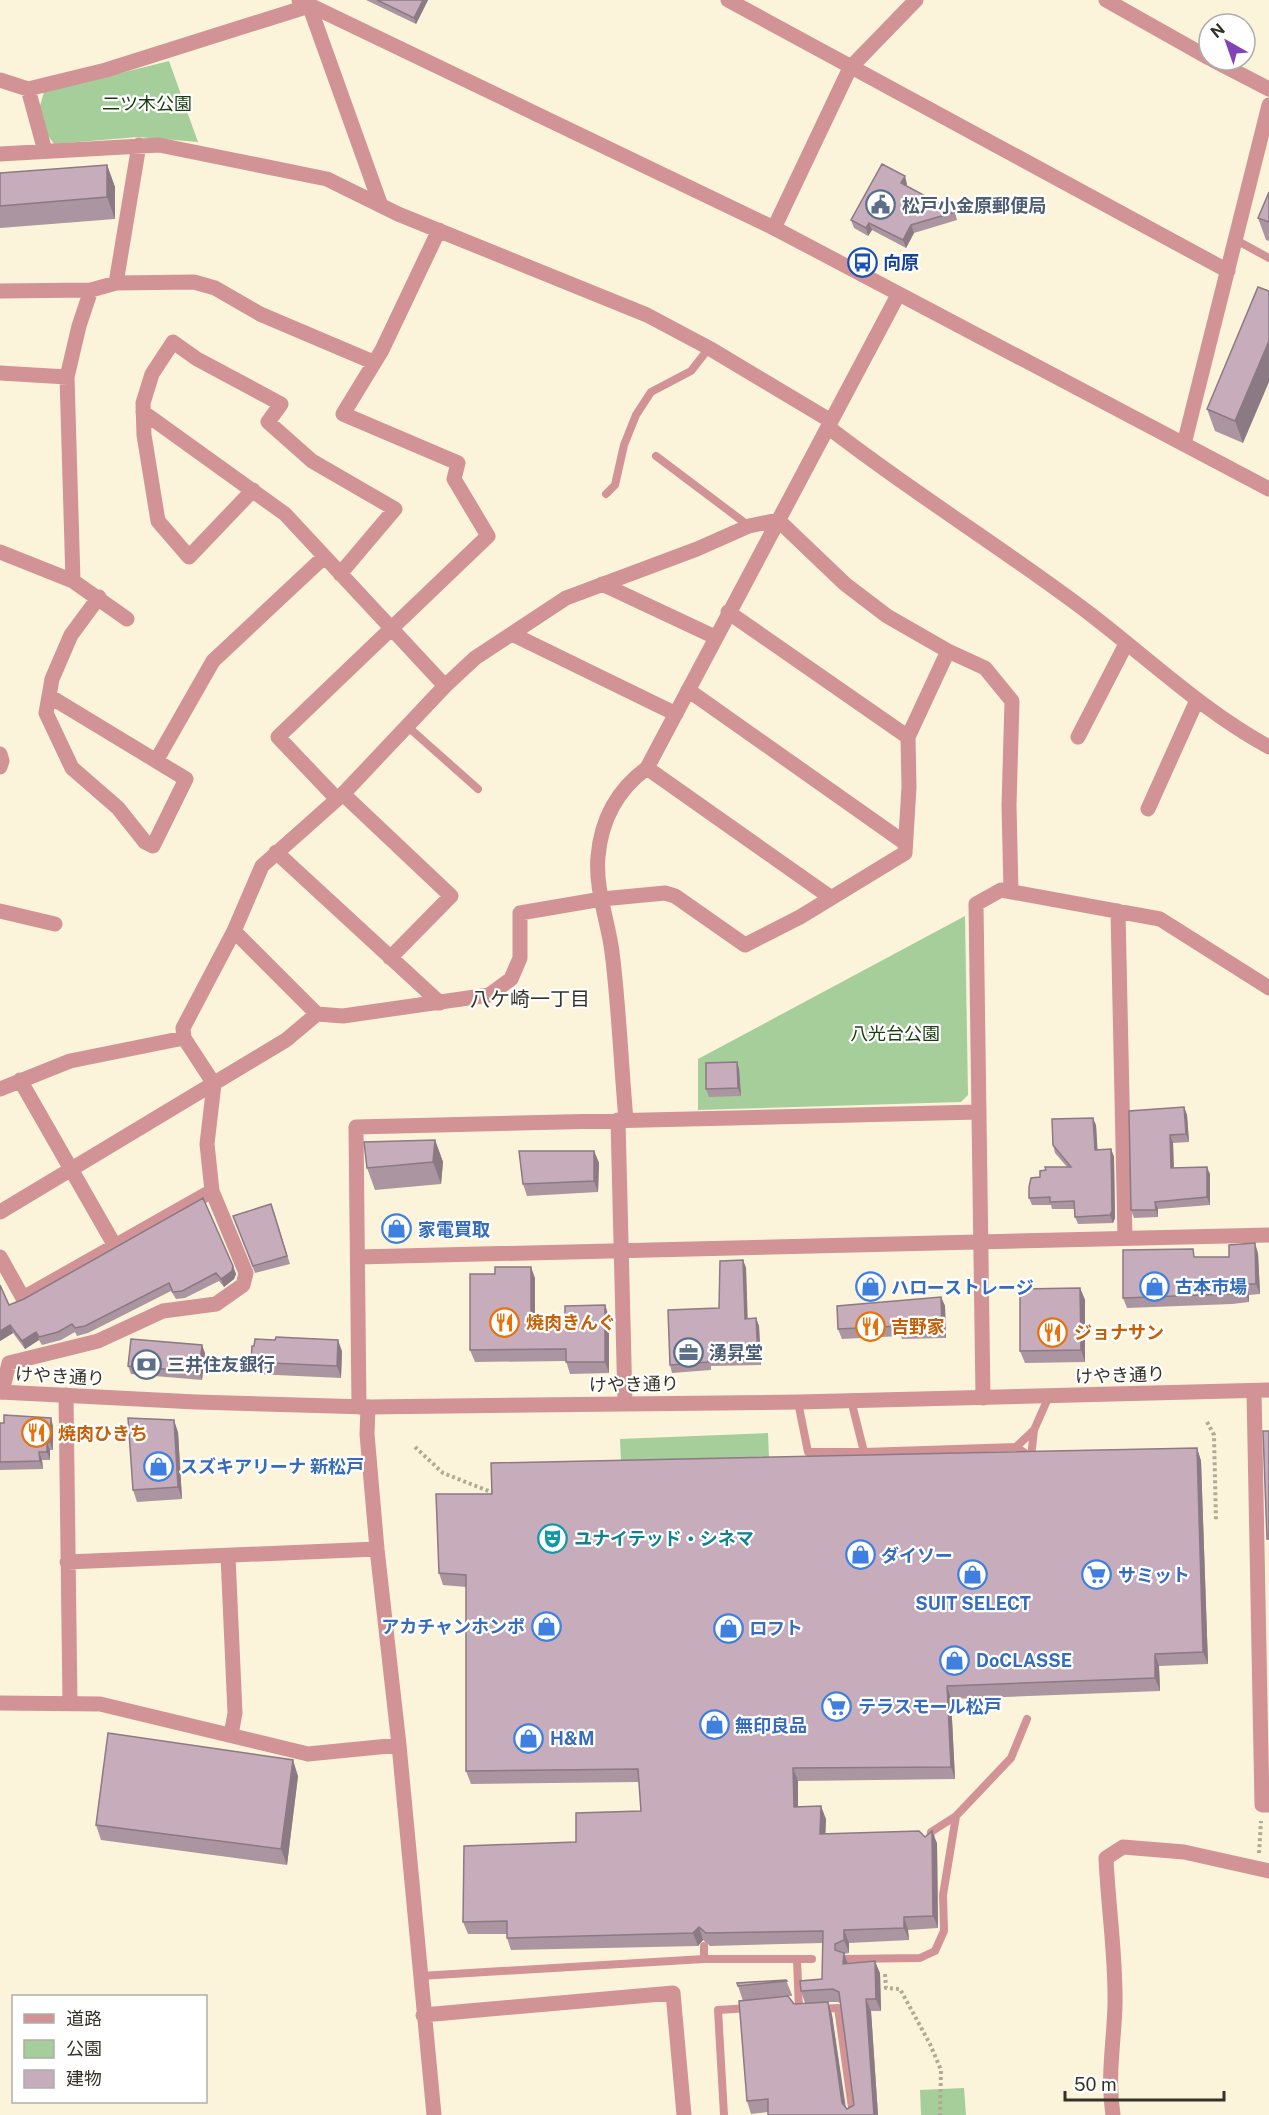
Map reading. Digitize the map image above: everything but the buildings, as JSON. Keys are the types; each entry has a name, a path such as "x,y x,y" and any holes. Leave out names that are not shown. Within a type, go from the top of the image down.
{"street":[{"path":"728,0 849,68 1228,271"},
{"path":"774,228 849,68 916,0"},
{"path":"1106,0 1197,51"},
{"path":"311,4 380,203"},
{"path":"0,80 28,88 106,70 311,4 774,228 1269,489"},
{"path":"1236,72 1269,89"},
{"path":"28,88 45,152"},
{"path":"1184,444 1269,105"},
{"path":"116,283 139,145"},
{"path":"0,154 159,145 327,179 380,203 398,214 647,315 709,348 829,424 1094,617 1197,700 1240,731 1269,747"},
{"path":"390,958 451,896 278,737 488,537 454,479 458,463 343,414 382,350 439,230"},
{"path":"0,291 91,290 116,283 194,282 215,288 260,314 373,362"},
{"path":"73,580 68,377 79,326 91,290"},
{"path":"625,1403 621,1250 622,1120 611,950 602,899 598,856 606,817 628,782 647,768 898,295"},
{"path":"253,490 189,557 158,520 143,412 152,374 173,342 197,359 280,404 268,422 312,461 394,509 340,574"},
{"path":"0,373 68,377"},
{"path":"143,412 285,514 445,686"},
{"path":"1,1392 9,1363 98,1341 163,1311 216,1304 243,1285 246,1273 212,1191 207,1144 214,1084 184,1038 183,1028 234,931 262,866 340,796 445,686 475,658 566,598 749,526 778,520"},
{"path":"778,520 845,584 887,616 948,651 985,668 1012,701 1009,805 1011,892"},
{"path":"0,552 73,580 127,619"},
{"path":"156,761 213,661 324,557"},
{"path":"602,584 715,637"},
{"path":"48,696 186,779 153,846 145,842 118,808 72,768 46,713 48,696 52,679 71,635 99,597"},
{"path":"728,612 908,736"},
{"path":"512,634 676,714"},
{"path":"1078,737 1126,644"},
{"path":"234,931 317,1014 343,1016 489,994 511,979 520,958 520,913 602,899 665,893 675,896 745,945 905,853 909,787 908,736 948,651"},
{"path":"688,690 905,843"},
{"path":"1148,809 1197,700"},
{"path":"0,754 2,761 0,767"},
{"path":"647,768 830,897"},
{"path":"276,852 440,1003"},
{"path":"983,1398 979,1243 976,904 1001,890 1160,919 1269,988"},
{"path":"0,911 55,924"},
{"path":"1118,911 1125,1238"},
{"path":"0,1212 286,1040 317,1014"},
{"path":"0,1089 70,1061 184,1038"},
{"path":"20,1080 115,1246"},
{"path":"434,2115 399,1745 363,1407 356,1127 979,1112"},
{"path":"0,1257 23,1298 212,1191"},
{"path":"358,1257 1269,1235"},
{"path":"1262,1390 1265,1806"},
{"name":"けやき通り","path":"1,1392 363,1407 798,1402 1262,1390"},
{"path":"66,1395 70,1703"},
{"path":"67,1562 377,1549"},
{"path":"228,1556 235,1713 231,1735"},
{"path":"0,1702 116,1706 308,1754 399,1745"},
{"path":"1113,2115 1110,2094 1110,2053 1115,2006 1106,1858 1123,1847 1184,1852 1264,1870"},
{"path":"423,2015 673,1993 684,2115"}],"lane":[{"path":"1236,240 1269,258"},
{"path":"606,494 615,485 624,445 636,416 651,392 691,370 709,348"},
{"path":"656,456 749,526"},
{"path":"407,726 478,789"},
{"path":"798,1402 808,1452 1016,1447 1031,1457 1034,1430 1049,1396"},
{"path":"851,1400 864,1452"},
{"path":"1016,1447 1034,1430"},
{"path":"930,1843 931,1832 956,1816 1011,1758 1027,1719"},
{"path":"845,1959 920,1958 935,1951 944,1931 943,1895 956,1816"},
{"path":"704,1946 705,1959"},
{"path":"420,1976 705,1959 812,1959"},
{"path":"797,1959 799,2010 837,2008 853,2115"},
{"path":"787,2003 798,2002"},
{"path":"724,2115 718,2010 754,2007"}],"path":[{"path":"1207,1422 1214,1434 1216,1521"},
{"path":"415,1447 443,1473 496,1494"},
{"path":"1264,1870 1265,1806"},
{"path":"885,1974 886,1988 900,1989 930,2044 941,2070 940,2115"}],"green space":[{"name":"二ツ木公園","path":"169,61 198,142 138,137 54,144 36,119 44,92"},
{"name":"八光台公園","path":"965,916 968,1095 961,1102 698,1110 698,1059"},
{"path":"768,1433 769,1458 621,1462 620,1439"},
{"path":"964,2088 966,2115 921,2115 920,2090"}],"place":[{"name":"松戸小金原郵便局","path":"881,205"},
{"name":"向原","path":"862,262"},
{"name":"家電買取","path":"397,1229"},
{"name":"古本市場","path":"1154,1286"},
{"name":"ハローストレージ","path":"870,1287"},
{"name":"焼肉きんぐ","path":"505,1322"},
{"name":"吉野家","path":"870,1326"},
{"name":"ジョナサン","path":"1053,1332"},
{"name":"湧昇堂","path":"688,1352"},
{"name":"三井住友銀行","path":"146,1364"},
{"name":"焼肉ひきち","path":"37,1433"},
{"name":"スズキアリーナ 新松戸","path":"159,1466"},
{"name":"ユナイテッド・シネマ","path":"553,1538"},
{"name":"ダイソー","path":"860,1555"},
{"name":"SUIT SELECT","path":"973,1574"},
{"name":"サミット","path":"1097,1575"},
{"name":"アカチャンホンポ","path":"546,1626"},
{"name":"ロフト","path":"728,1628"},
{"name":"DoCLASSE","path":"955,1660"},
{"name":"テラスモール松戸","path":"837,1706"},
{"name":"無印良品","path":"714,1725"},
{"name":"H&M","path":"529,1738"}],"district":[{"name":"八ケ崎一丁目","path":"530,999"}]}
